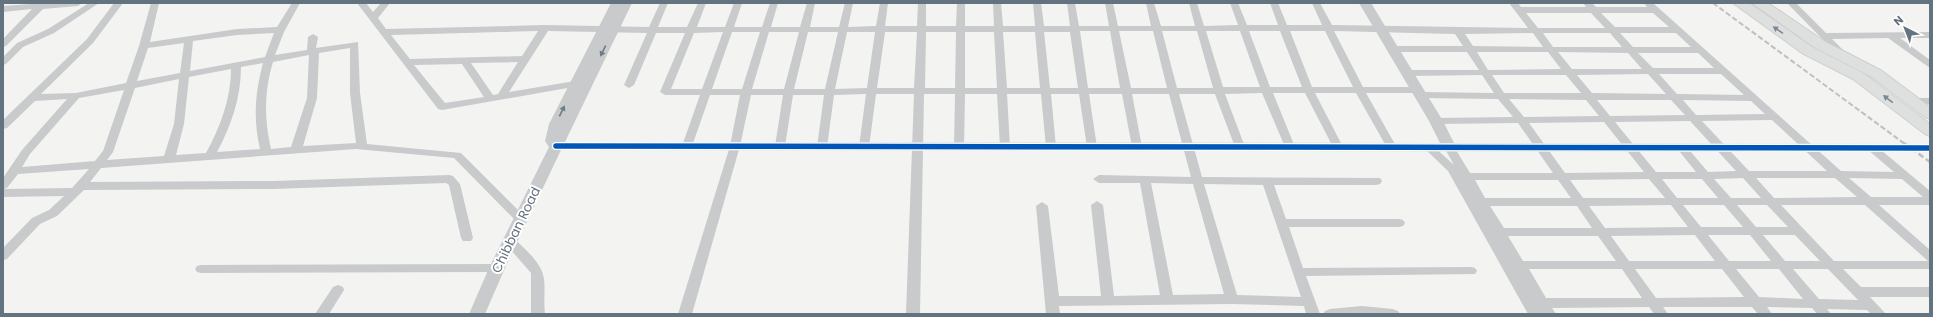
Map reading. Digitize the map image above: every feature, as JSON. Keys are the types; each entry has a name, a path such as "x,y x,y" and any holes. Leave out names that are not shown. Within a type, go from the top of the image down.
{"main road":[{"path":"1740,3 1807,50 1858,76 1911,108 1930,114"},
{"path":"1759,3 1819,44 1876,74 1911,108 1930,130"}],"street":[{"path":"3,9 78,3"},
{"path":"3,62 20,45 51,31 95,3"},
{"path":"3,126 90,41 119,3"},
{"path":"3,256 36,222 53,213 78,189 108,152 144,46 156,3"},
{"path":"266,153 260,121 260,100 268,59 280,30 291,16 296,3"},
{"path":"362,3 442,106 575,84"},
{"path":"373,18 386,3"},
{"name":"Chibban Road","path":"477,314 497,268 556,146 608,30 616,3"},
{"name":"Chibban Road","path":"556,146 552,141 556,124 575,84 626,3"},
{"path":"629,85 664,3"},
{"path":"702,3 665,92 707,94 746,92 1359,90 1501,96 1588,95 1674,98 1751,98"},
{"path":"687,146 707,94 738,3"},
{"path":"685,314 736,146 746,92 774,3"},
{"path":"780,146 788,92 811,3"},
{"path":"822,146 829,92 849,3"},
{"path":"864,147 884,3"},
{"path":"913,314 918,92 922,3"},
{"path":"959,147 961,3"},
{"path":"997,3 1005,147"},
{"path":"1037,3 1051,147"},
{"path":"1071,3 1092,147"},
{"path":"1109,3 1138,147"},
{"path":"1150,3 1172,91 1232,298"},
{"path":"1193,3 1219,90 1240,147"},
{"path":"1234,3 1242,29 1290,147"},
{"path":"1274,3 1286,30 1308,90 1338,147"},
{"path":"1316,3 1359,90 1391,146"},
{"path":"1365,3 1436,121 1447,147 1452,169 1535,314"},
{"path":"1791,3 1846,58"},
{"path":"3,45 40,6"},
{"path":"1515,6 1652,6 1676,30 1751,98 1930,257"},
{"path":"1515,6 1550,50 1571,73 1765,314"},
{"path":"1590,6 1798,231 1875,309"},
{"path":"384,32 545,28 608,30 1114,30 1201,28 1286,30 1328,28 1458,31 1676,30"},
{"path":"496,98 525,59 545,28"},
{"path":"144,46 237,32 280,30"},
{"path":"1458,31 1501,96 1521,120 1661,314"},
{"path":"1890,35 1930,65"},
{"path":"1824,36 1930,35"},
{"path":"296,150 312,98 313,36"},
{"path":"169,159 179,124 189,39"},
{"path":"31,98 76,96 355,44 352,68 354,92 363,147"},
{"path":"3,45 20,45"},
{"path":"1393,49 1699,50"},
{"path":"407,62 525,59"},
{"path":"464,60 496,98"},
{"path":"210,155 224,130 234,92 236,65"},
{"path":"1408,73 1722,71"},
{"path":"3,185 26,152 76,96"},
{"path":"1911,108 1930,101"},
{"path":"1436,121 1773,117"},
{"path":"556,146 1391,146 1930,148"},
{"path":"14,171 210,155 363,147 457,155 521,219"},
{"path":"1428,147 1452,169"},
{"path":"1447,147 1468,177 1546,308 1652,302 1755,302 1815,303 1875,309"},
{"path":"1681,147 1824,314"},
{"path":"1871,148 1930,197"},
{"path":"1468,177 1837,174 1905,176"},
{"path":"3,192 449,179 454,184 467,238"},
{"path":"1099,179 1267,181 1376,180"},
{"path":"1145,179 1167,299"},
{"path":"1053,301 1232,298 1311,308 1267,181"},
{"path":"1482,202 1930,201"},
{"path":"1097,205 1108,300"},
{"path":"1042,206 1054,314"},
{"path":"1282,223 1398,223"},
{"path":"1500,232 1798,231"},
{"path":"510,242 537,272 538,314"},
{"path":"1520,265 1930,265"},
{"path":"201,269 497,268"},
{"path":"1299,272 1471,271"},
{"path":"322,314 338,290"},
{"path":"1859,292 1930,292"},
{"path":"1330,314 1344,311 1377,311 1394,314"}],"railway":[{"path":"1713,3 1905,144"},
{"path":"1904,143 1930,162"}],"cycle path":[{"path":"556,146 1930,148"}]}
